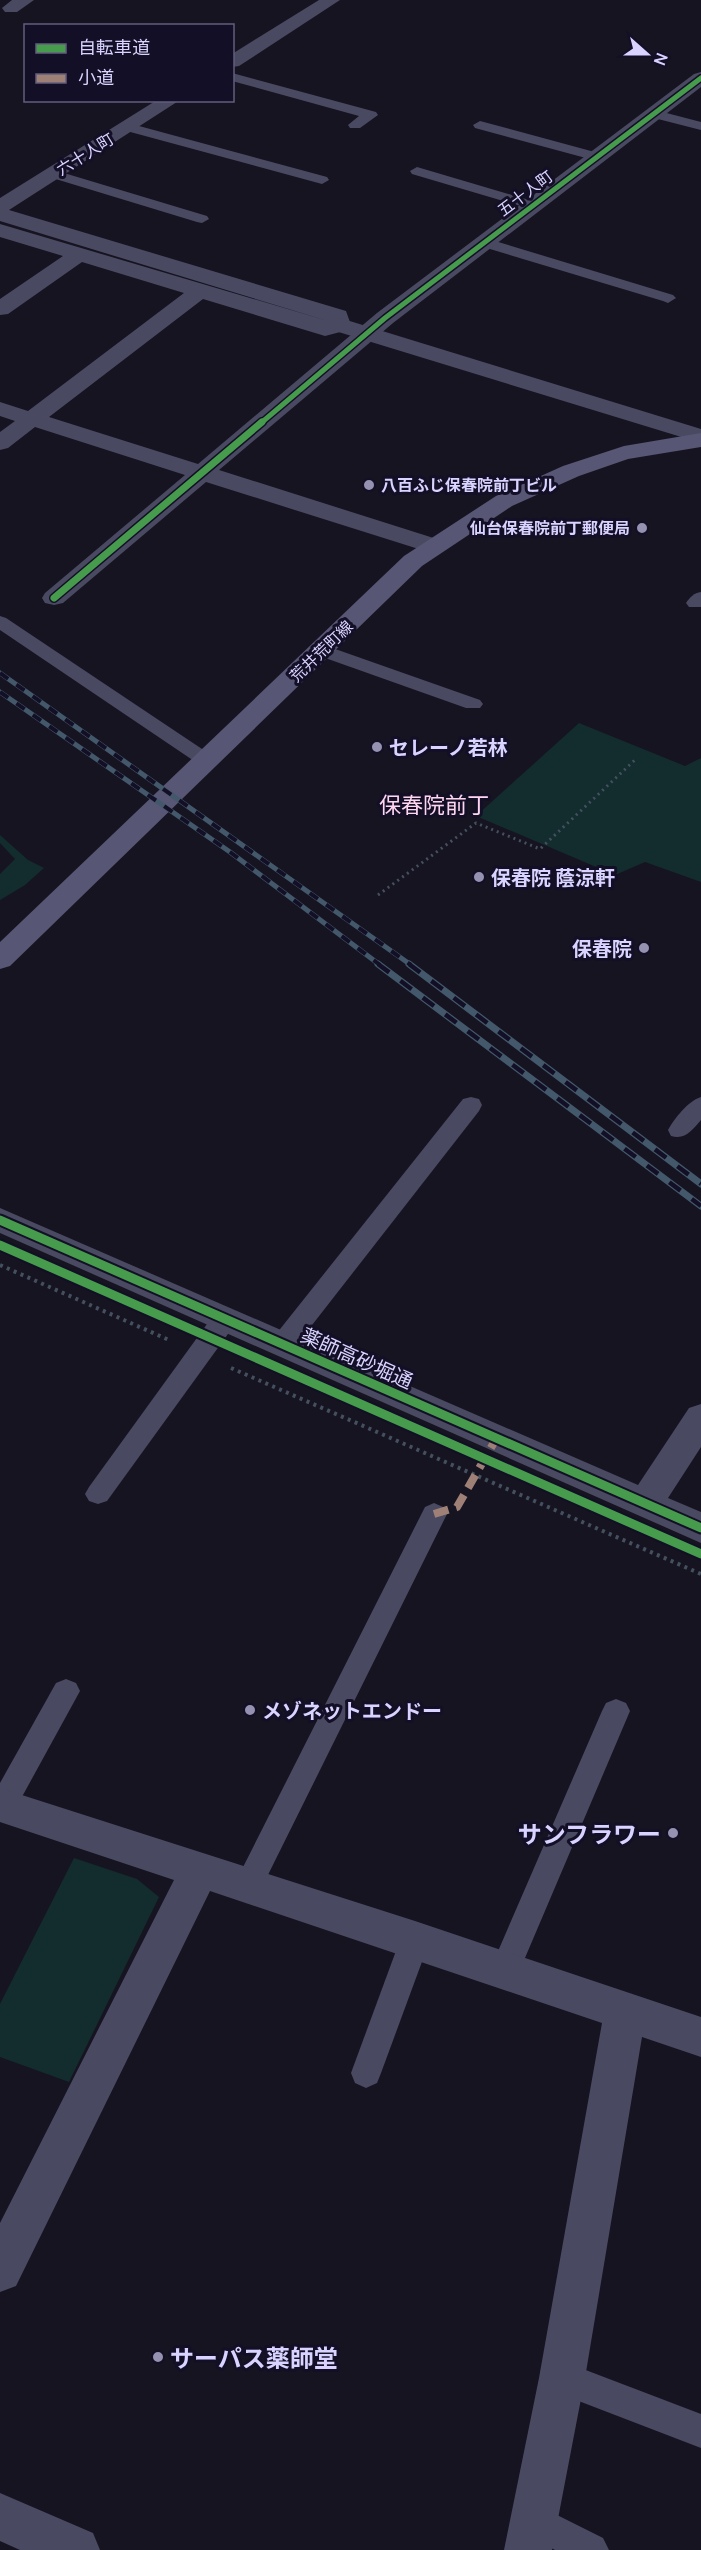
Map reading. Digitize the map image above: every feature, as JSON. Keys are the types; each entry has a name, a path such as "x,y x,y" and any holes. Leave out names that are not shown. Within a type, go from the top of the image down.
{"main road":[{"name":"荒井荒町線","path":"0,959 413,561 504,501 571,471 624,453 701,438"}],"street":[{"path":"234,61 331,0"},
{"name":"五十人町","path":"54,598 368,333 701,78"},
{"name":"六十人町","path":"0,207 168,102"},
{"path":"0,214 338,316 340,325"},
{"path":"0,230 325,329 340,325 368,333 701,438"},
{"path":"0,309 79,254"},
{"path":"0,443 200,291"},
{"path":"0,409 434,546"},
{"name":"薬師高砂堀通","path":"0,1221 701,1528"},
{"path":"645,1504 701,1418"},
{"path":"1,1805 415,1940 701,2037"},
{"path":"0,2270 200,1869"},
{"path":"531,2535 562,2378 625,2012"},
{"path":"0,2517 76,2550"}],"lane":[{"path":"234,78 371,115 355,126"},
{"path":"655,114 701,126"},
{"path":"480,125 597,157"},
{"path":"128,127 322,180"},
{"path":"417,171 534,206"},
{"path":"54,174 202,219"},
{"path":"485,243 669,298"},
{"path":"0,622 207,761"},
{"path":"321,650 473,704"},
{"path":"282,1345 471,1105"},
{"path":"678,1130 701,1105"},
{"path":"98,1494 224,1320"},
{"path":"248,1886 434,1514"},
{"path":"1,1805 66,1690"},
{"path":"504,1972 616,1711"},
{"path":"366,2073 415,1940"},
{"path":"562,2378 701,2431"},
{"path":"531,2535 591,2550"}],"path":[{"path":"378,895 476,823 540,849 637,758"},
{"path":"0,1264 701,1574"}],"green space":[{"path":"579,723 685,766 701,758 701,882 645,862 615,875 476,816"},
{"path":"0,835 28,860 44,868 25,885 0,900 0,874 15,859 0,843"},
{"path":"74,1858 137,1879 159,1897 69,2082 0,2057 0,2004"}],"railway":[{"path":"0,673 411,965"},
{"path":"0,692 230,852 380,965"},
{"path":"378,964 701,1206"},
{"path":"409,964 701,1184"}],"marked path":[{"path":"434,1514 457,1507 496,1439"}],"cycle path":[{"path":"54,598 385,318 701,78"},
{"path":"0,1220 701,1528"},
{"path":"0,1245 701,1554"}],"place":[{"name":"八百ふじ保春院前丁ビル","path":"369,485"},
{"name":"仙台保春院前丁郵便局","path":"642,528"},
{"name":"セレーノ若林","path":"377,747"},
{"name":"保春院 蔭涼軒","path":"479,877"},
{"name":"保春院","path":"644,948"},
{"name":"メゾネットエンドー","path":"250,1710"},
{"name":"サンフラワー","path":"673,1833"},
{"name":"サーパス薬師堂","path":"158,2357"}],"district":[{"name":"保春院前丁","path":"434,805"}]}
